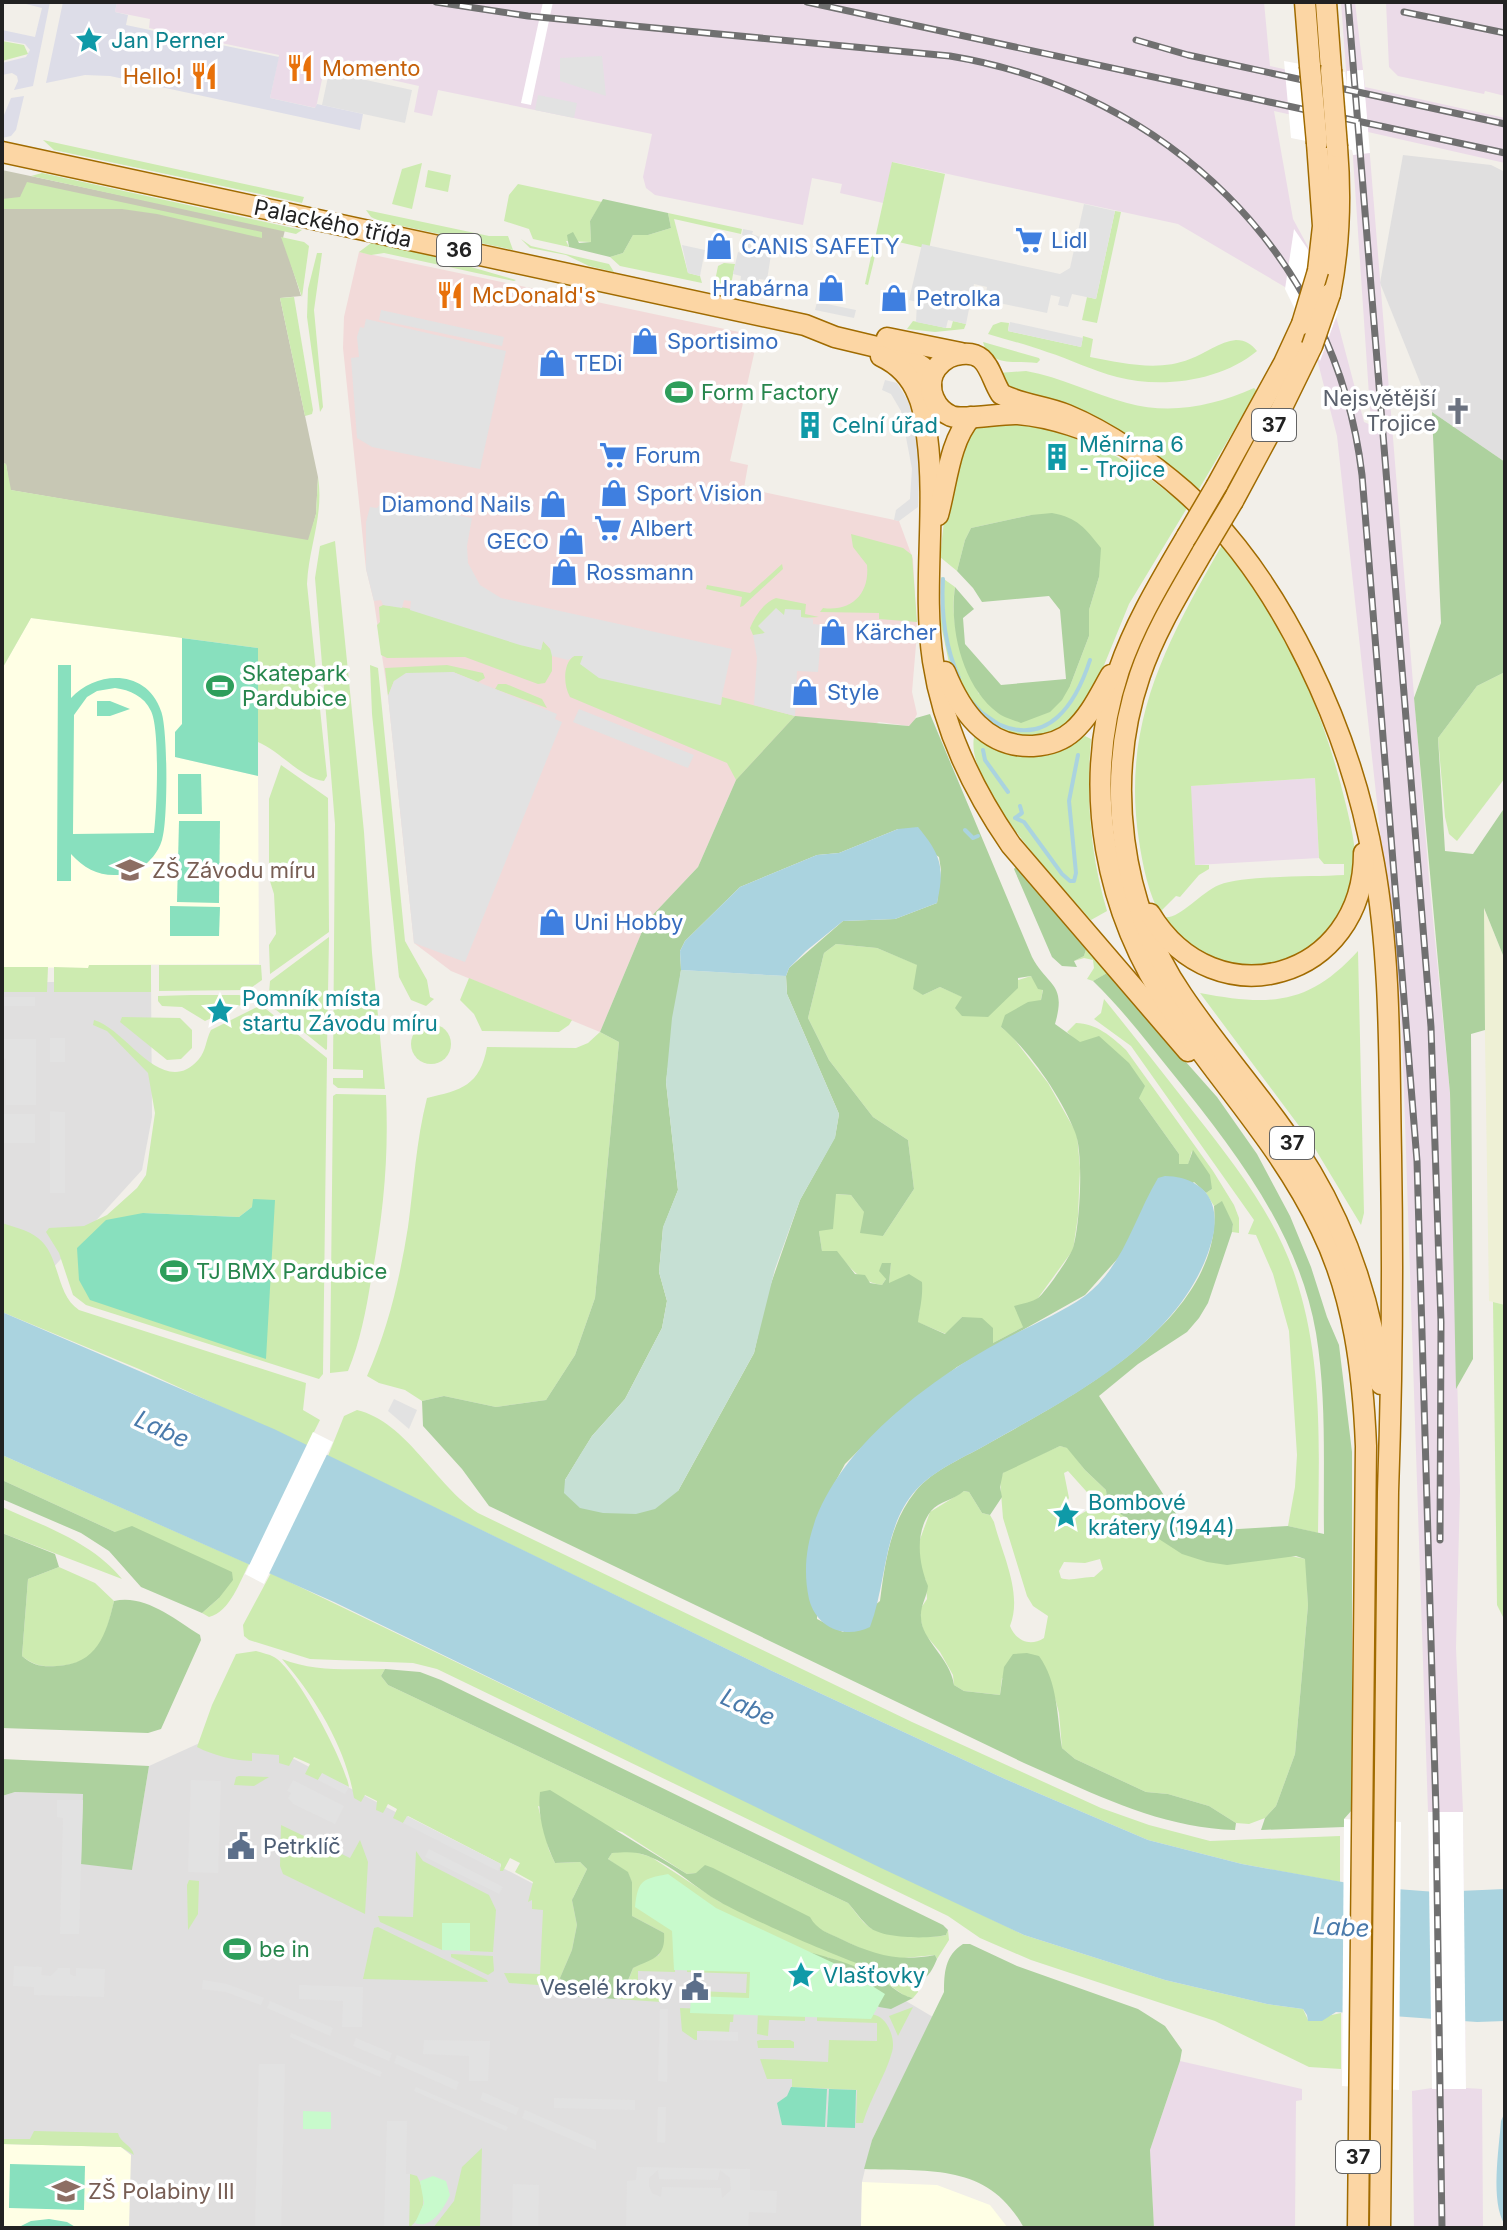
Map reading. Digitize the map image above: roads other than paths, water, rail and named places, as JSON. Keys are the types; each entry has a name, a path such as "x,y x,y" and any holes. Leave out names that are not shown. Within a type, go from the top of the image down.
{"main road":[{"name":"37","path":"1305,2 1323,226 1318,271 1302,324 1284,363 1131,640 1115,683 1103,748 1101,809 1111,876 1132,939 1155,985 1191,1038 1294,1177 1323,1232 1346,1299 1360,1368 1366,1446 1358,2228"},
{"name":"37","path":"1326,2 1340,215 1330,294 1312,346 1287,401 1159,628 1137,684 1124,751 1124,823 1134,891 1160,957 1194,1012 1292,1143 1328,1202 1365,1299 1381,1377 1388,1492 1380,2228"},
{"name":"Palackého třída","path":"2,152 805,325 835,337 908,357 923,367 931,387"},
{"name":"Palackého třída","path":"805,325 837,326 965,354"},
{"path":"835,337 888,359 912,383 920,399 924,419 931,496"},
{"path":"965,354 942,362 933,374 931,387 936,448 930,542 932,650 947,719 989,813 1036,877 1174,1038 1233,1091"},
{"name":"36","path":"965,354 987,364 1005,397 1071,417 1119,444"},
{"path":"930,542 956,445 972,417 988,406 996,385"},
{"name":"36","path":"931,387 934,400 946,413 956,417 972,417"},
{"path":"972,417 1017,414 1048,418 1119,444 1169,479 1199,505 1236,546 1256,575 1277,606 1314,675 1333,720 1354,785 1374,866 1387,995 1391,1189 1388,1492"},
{"path":"930,593 939,656 954,694 973,720 999,740 1020,745 1048,744 1065,737 1078,726 1131,640"},
{"path":"964,762 973,720"},
{"path":"1124,823 1131,867 1140,894 1164,935 1186,955 1210,968 1235,975 1261,975 1289,969 1314,957 1333,940 1353,910 1361,888 1364,864 1361,820 1354,785"}],"water":[{"path":"918,827 939,862 941,880 937,903 895,919 843,921 806,951 789,968 786,976 681,970 680,951 685,941 740,887 817,855 839,853 898,829"},
{"path":"1158,1178 1182,1178 1203,1190 1212,1203 1215,1218 1208,1253 1193,1285 1172,1314 1147,1341 1087,1386 924,1482 905,1504 897,1520 870,1627 850,1632 825,1624 809,1599 807,1558 816,1519 835,1482 861,1448 926,1389 1005,1339 1063,1310 1098,1284 1119,1256"},
{"name":"Labe","path":"2,1312 274,1429 770,1670 1005,1779 1148,1840 1242,1864 1370,1887 1436,1892 1505,1889 1505,2021 1477,2022 1336,2012 1322,2021 1308,2021 1303,2009 1267,2004 1165,1980 1024,1935 334,1602 2,1455"},
{"path":"1505,2112 1505,2225 1498,2203 1497,2160 1501,2121"}],"waterway":[{"path":"943,579 945,630 959,678"},
{"path":"996,726 1032,730 1058,717 1077,691 1090,660"},
{"path":"970,700 998,724"},
{"path":"983,750 985,760 1008,792"},
{"path":"1020,806 1022,813 1015,818 1024,822 1062,874 1074,881 1076,873 1069,801 1078,755"},
{"path":"965,830 973,838 978,836"}],"railway":[{"path":"436,2 528,16 950,56 1029,75 1102,106 1169,146 1228,196 1277,255 1317,321 1346,395 1362,475 1417,1161 1436,1812 1442,2228"},
{"path":"807,2 1505,153"},
{"path":"1348,2 1431,1027 1441,1322 1440,1540"},
{"path":"1404,12 1505,33"},
{"path":"1136,40 1188,55 1505,124"}],"place":[{"name":"Jan Perner","path":"89,40"},
{"name":"Momento","path":"300,68"},
{"name":"Hello!","path":"204,76"},
{"name":"Lidl","path":"1029,240"},
{"name":"CANIS SAFETY","path":"719,246"},
{"name":"Hrabárna","path":"831,288"},
{"name":"McDonald's","path":"450,295"},
{"name":"Petrolka","path":"894,298"},
{"name":"Sportisimo","path":"645,341"},
{"name":"TEDi","path":"552,363"},
{"name":"Form Factory","path":"679,392"},
{"name":"Nejsvětější Trojice","path":"1458,411"},
{"name":"Celní úřad","path":"810,425"},
{"name":"Forum","path":"613,455"},
{"name":"Měnírna 6 - Trojice","path":"1057,457"},
{"name":"Sport Vision","path":"614,493"},
{"name":"Diamond Nails","path":"553,504"},
{"name":"Albert","path":"608,528"},
{"name":"GECO","path":"571,541"},
{"name":"Rossmann","path":"564,572"},
{"name":"Kärcher","path":"833,632"},
{"name":"Skatepark Pardubice","path":"220,686"},
{"name":"Style","path":"805,692"},
{"name":"ZŠ Závodu míru","path":"130,870"},
{"name":"Uni Hobby","path":"552,922"},
{"name":"Pomník místa startu Závodu míru","path":"220,1011"},
{"name":"TJ BMX Pardubice","path":"174,1271"},
{"name":"Bombové krátery (1944)","path":"1066,1515"},
{"name":"Petrklíč","path":"241,1846"},
{"name":"be in","path":"237,1949"},
{"name":"Vlašťovky","path":"801,1975"},
{"name":"Veselé kroky","path":"695,1987"},
{"name":"ZŠ Polabiny III","path":"66,2191"}]}
